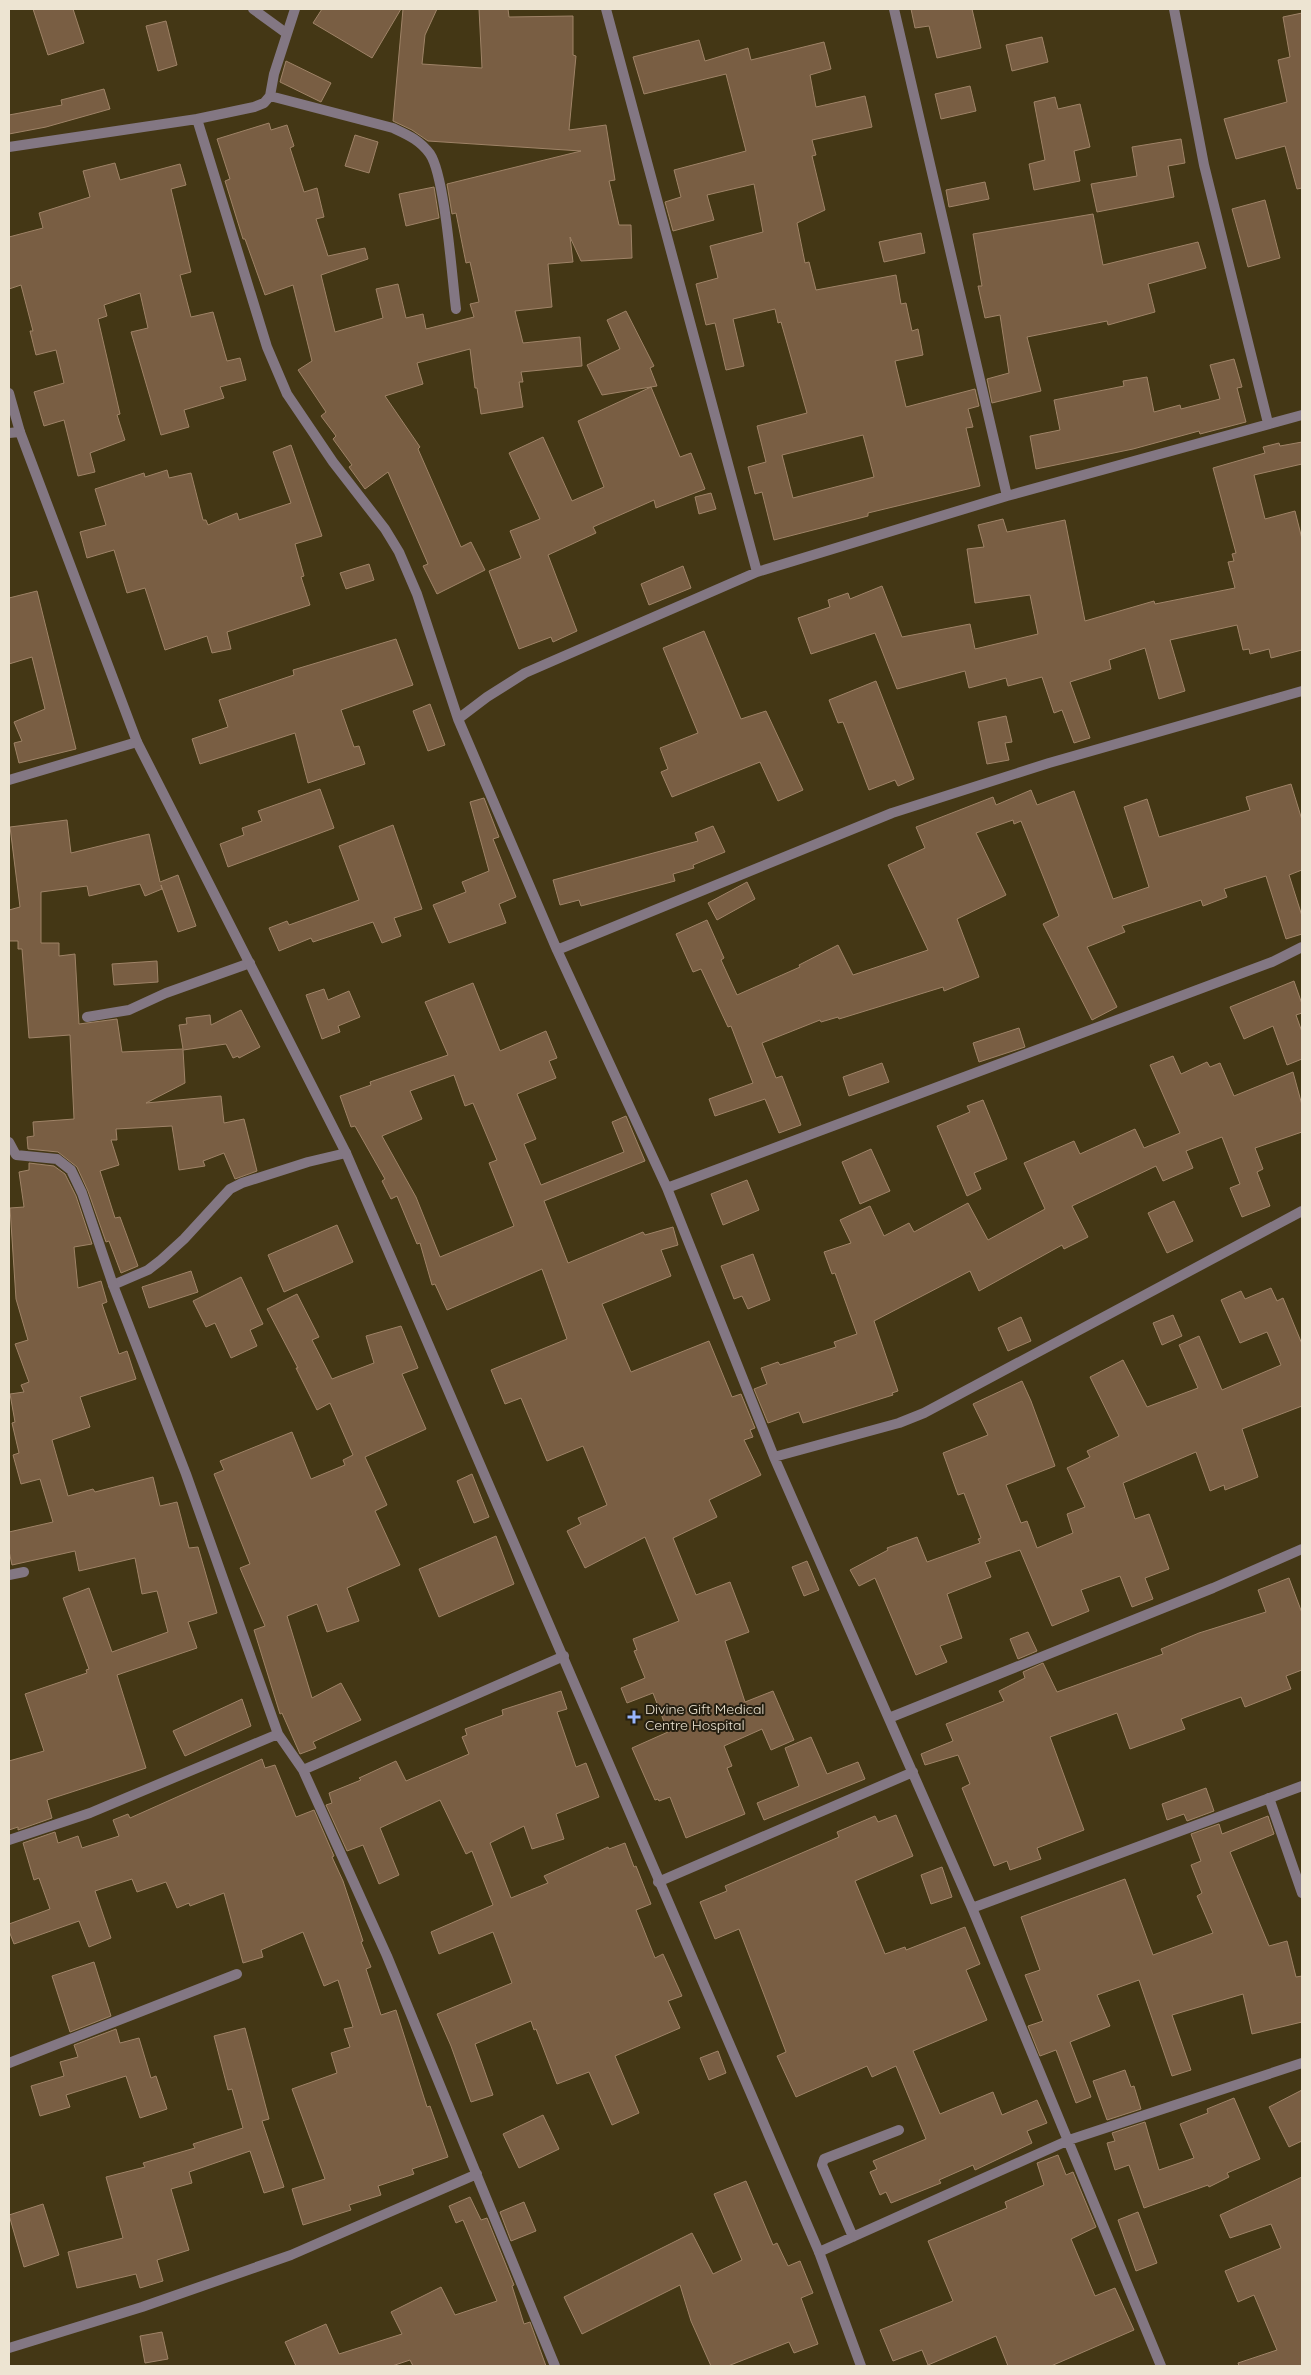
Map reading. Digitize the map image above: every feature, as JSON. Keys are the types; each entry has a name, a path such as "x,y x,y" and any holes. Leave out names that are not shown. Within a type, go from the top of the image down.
{"street":[{"path":"253,9 286,33"},
{"path":"9,147 197,119 254,107 264,103 270,96 286,33 295,9"},
{"path":"606,9 757,572"},
{"path":"894,9 1008,496"},
{"path":"1174,9 1204,165 1268,424"},
{"path":"270,96 393,128 412,136 422,144 431,156 439,178 456,309"},
{"path":"197,119 268,347 287,394 333,462 385,529 399,552 417,594 458,719 557,950 667,1188 774,1457 972,1908 1161,2366"},
{"path":"9,393 20,432 137,742 346,1153 564,1656 658,1882 819,2252 861,2366"},
{"path":"458,719 487,697 525,673 757,572 1008,496 1302,415"},
{"path":"9,433 20,432"},
{"path":"557,950 892,813 1049,763 1302,691"},
{"path":"9,780 137,742"},
{"path":"667,1188 1262,966 1302,947"},
{"path":"87,1017 129,1010 166,993 250,963"},
{"path":"9,1142 16,1155 57,1158 71,1170 82,1193 114,1285 186,1474 278,1734 302,1770 387,1956 554,2366"},
{"path":"114,1285 148,1270 161,1260 184,1239 230,1189 242,1183 308,1162 346,1153"},
{"path":"774,1457 899,1423 924,1413 1302,1212"},
{"path":"889,1718 1213,1588 1302,1549"},
{"path":"9,1575 24,1572"},
{"path":"302,1770 564,1656"},
{"path":"9,1840 90,1814 278,1734"},
{"path":"658,1882 913,1772"},
{"path":"972,1908 1302,1786"},
{"path":"1269,1798 1302,1893"},
{"path":"9,2063 237,1974"},
{"path":"819,2252 1069,2140 1302,2063"},
{"path":"853,2237 822,2165 824,2159 899,2130"},
{"path":"9,2348 142,2307 291,2255 477,2174"}],"building":[{"path":"33,9 73,9 84,43 48,55"},
{"path":"322,9 401,9 372,58 313,23"},
{"path":"403,9 437,9 425,35 422,64 482,68 479,9 508,9 509,17 573,16 573,55 576,56 569,130 606,125 615,180 609,181 619,225 631,225 632,258 581,261 570,237 573,262 548,264 552,307 515,311 523,343 580,337 582,366 521,372 523,382 519,382 523,407 481,414 477,388 475,388 470,349 417,363 423,384 385,396 420,447 418,449 461,547 471,542 485,570 437,594 423,566 428,564 388,472 365,489 349,467 352,465 333,439 336,436 321,416 326,412 298,370 312,361 293,285 265,295 245,239 243,239 225,181 230,179 217,139 269,123 271,130 287,125 294,146 290,148 304,192 317,188 324,217 316,219 328,256 365,248 368,259 321,275 335,332 383,318 376,289 398,284 406,318 423,314 426,329 474,317 470,304 479,302 470,262 466,263 456,213 452,214 447,184 581,151 428,141 412,130 393,121"},
{"path":"911,9 972,9 981,48 937,58 929,26 915,28"},
{"path":"1302,13 1302,188 1297,189 1285,146 1236,159 1224,119 1287,102 1278,60 1290,57 1283,17"},
{"path":"166,21 177,65 158,71 146,26"},
{"path":"1042,37 1048,62 1012,71 1006,45"},
{"path":"699,40 705,61 748,48 751,60 824,42 831,69 810,75 816,107 865,96 872,127 812,140 816,155 812,156 825,210 797,223 805,263 809,262 816,290 896,275 901,304 906,303 912,331 918,329 923,355 895,361 906,407 975,389 979,406 968,409 973,427 966,428 980,486 868,513 868,516 774,540 762,492 755,494 748,467 766,462 757,426 807,413 781,322 778,323 775,309 733,319 744,366 726,370 715,323 706,325 696,284 718,278 710,246 763,232 754,184 707,195 714,220 673,231 665,202 681,197 674,170 746,151 726,74 644,94 633,57","holes":["863,435 874,477 793,498 782,455"]},
{"path":"286,61 331,83 321,102 280,82"},
{"path":"970,86 976,111 941,119 935,94"},
{"path":"104,89 110,109 46,127 9,134 9,115 62,105 61,100"},
{"path":"1055,97 1058,109 1080,104 1090,147 1074,151 1080,181 1034,190 1029,164 1045,160 1034,102"},
{"path":"355,135 378,142 369,173 345,166"},
{"path":"1181,139 1185,163 1168,166 1174,197 1097,212 1091,184 1137,176 1132,147"},
{"path":"115,163 120,180 180,164 186,185 171,189 191,272 180,275 191,317 213,312 227,361 240,358 246,380 220,387 224,398 184,410 189,427 161,435 131,332 148,328 140,293 104,305 107,316 98,319 120,414 117,415 125,440 90,453 95,472 78,476 64,420 44,426 34,392 64,383 56,350 36,355 30,331 33,331 21,285 9,289 9,237 43,228 39,213 90,197 83,171"},
{"path":"985,182 989,199 949,207 946,190"},
{"path":"434,187 439,218 406,226 399,194"},
{"path":"1265,200 1280,258 1248,267 1232,209"},
{"path":"1093,214 1103,265 1198,242 1206,268 1148,284 1155,312 1108,325 1107,321 1027,337 1041,391 992,403 987,379 1009,373 1000,315 985,318 978,286 982,286 973,234"},
{"path":"921,233 925,253 884,262 879,242"},
{"path":"626,311 654,366 650,368 657,386 602,395 587,365 620,349 607,320"},
{"path":"1234,359 1242,387 1237,388 1246,422 1200,434 1199,431 1133,449 1036,469 1030,436 1060,430 1054,400 1124,386 1123,381 1147,377 1154,412 1180,405 1181,409 1220,399 1210,365"},
{"path":"651,387 680,457 691,453 705,489 656,508 654,500 593,527 596,533 548,555 577,631 553,642 551,637 519,649 489,571 521,558 510,531 540,519 509,453 543,437 572,501 604,487 578,421"},
{"path":"1302,442 1302,464 1254,475 1265,519 1295,511 1302,539 1302,650 1271,658 1269,649 1250,654 1249,649 1243,650 1237,625 1170,640 1185,691 1159,699 1145,648 1109,660 1111,669 1070,682 1090,738 1074,743 1062,710 1054,713 1042,677 1008,686 1006,678 969,688 965,671 897,689 875,633 811,654 798,618 830,607 828,600 848,593 850,599 882,586 902,637 970,624 975,649 1038,634 1030,595 975,603 967,549 984,547 978,525 1003,519 1007,532 1065,520 1085,621 1154,601 1155,604 1235,588 1228,562 1234,561 1232,554 1236,553 1213,468 1265,453 1263,447 1279,443 1280,446"},
{"path":"291,445 322,536 295,544 304,576 301,577 310,605 227,632 231,649 212,653 207,636 165,650 145,588 127,593 114,550 87,558 80,532 106,525 95,489 144,473 145,477 167,470 169,478 191,473 203,520 206,520 208,525 237,513 239,520 291,503 273,452"},
{"path":"711,493 716,509 699,514 695,497"},
{"path":"369,564 374,580 346,589 340,573"},
{"path":"683,566 691,588 649,605 641,584"},
{"path":"37,591 76,749 19,763 14,743 22,741 14,722 45,709 32,657 9,664 9,598"},
{"path":"704,631 741,719 766,711 803,790 778,801 760,762 672,797 661,772 668,769 660,748 698,733 663,648"},
{"path":"396,639 413,685 341,710 354,747 359,746 365,764 308,783 295,733 200,764 192,739 228,727 219,700 294,675 293,670"},
{"path":"876,681 914,779 898,786 895,780 869,790 843,722 838,723 829,700"},
{"path":"430,704 445,745 428,751 413,711"},
{"path":"1006,716 1012,742 1005,743 1009,760 987,764 978,722"},
{"path":"1291,784 1302,820 1302,870 1289,875 1302,916 1302,934 1286,939 1266,876 1224,889 1227,897 1203,906 1201,900 1122,926 1125,932 1087,947 1117,1007 1092,1020 1043,924 1059,916 1021,821 1014,824 1013,820 976,833 1006,895 957,919 979,977 944,991 943,987 839,1019 838,1017 821,1022 820,1020 762,1043 776,1078 782,1076 801,1125 779,1133 765,1099 715,1116 709,1099 753,1083 731,1026 728,1027 701,969 693,972 676,934 707,920 724,958 721,960 737,995 800,967 799,965 838,945 853,975 928,950 888,865 925,848 916,827 993,797 996,805 1031,790 1037,805 1074,791 1113,899 1149,887 1124,807 1147,799 1159,837 1250,810 1246,797"},
{"path":"320,789 334,828 228,867 220,844 244,835 242,828 262,821 258,811"},
{"path":"484,798 499,837 493,839 516,897 499,904 506,923 449,943 433,905 466,892 462,882 489,871 470,802"},
{"path":"67,820 71,853 149,834 160,882 178,875 196,926 178,932 161,885 162,889 145,896 140,884 89,896 87,886 41,892 41,943 59,943 59,956 75,954 79,1024 117,1019 122,1052 183,1049 179,1025 187,1024 186,1018 210,1015 211,1025 241,1010 260,1047 239,1058 238,1056 233,1058 226,1044 183,1050 185,1083 146,1103 221,1096 224,1123 244,1119 257,1171 235,1179 224,1153 203,1161 205,1166 179,1170 172,1126 116,1129 117,1140 111,1140 119,1165 100,1171 115,1218 120,1217 138,1266 121,1273 109,1241 106,1242 88,1191 77,1167 58,1152 28,1149 27,1137 34,1136 33,1122 74,1119 70,1035 29,1038 22,949 18,949 18,941 9,941 9,910 20,907 10,827"},
{"path":"393,825 422,909 394,918 401,936 382,943 373,922 313,942 311,938 279,951 269,928 287,921 289,925 359,900 339,846"},
{"path":"713,826 725,852 693,865 694,868 673,874 675,881 581,906 579,900 560,905 553,880 698,841 695,833"},
{"path":"747,882 755,899 717,920 708,903"},
{"path":"157,961 158,982 114,985 112,964"},
{"path":"1294,981 1302,1004 1302,1013 1296,1015 1302,1032 1302,1059 1287,1065 1273,1026 1244,1039 1230,1007"},
{"path":"473,983 500,1051 546,1031 557,1058 549,1061 556,1078 517,1094 536,1139 524,1144 541,1185 624,1152 612,1122 626,1116 645,1161 544,1201 568,1263 643,1232 645,1235 673,1227 678,1245 661,1250 671,1276 602,1304 631,1372 709,1341 732,1397 741,1394 755,1428 750,1430 753,1437 744,1440 761,1475 709,1500 717,1517 673,1538 696,1595 730,1582 749,1632 725,1641 745,1702 773,1691 794,1740 771,1750 762,1729 724,1746 732,1766 727,1768 745,1814 686,1838 670,1797 659,1801 658,1799 655,1800 632,1748 668,1732 653,1693 627,1703 621,1688 645,1678 634,1651 637,1650 633,1639 679,1621 645,1537 585,1568 567,1531 581,1524 578,1518 607,1505 583,1446 547,1461 521,1398 505,1404 491,1370 567,1339 542,1269 447,1310 435,1284 432,1285 420,1243 417,1244 397,1196 391,1199 382,1181 385,1179 355,1126 351,1127 340,1096 371,1085 370,1082 448,1055 425,1002","holes":["454,1075 465,1106 473,1103 497,1160 489,1163 514,1226 440,1257 416,1197 382,1136 422,1119 410,1091"]},
{"path":"324,989 328,1000 349,991 360,1017 338,1026 340,1032 322,1039 306,995"},
{"path":"1019,1028 1025,1047 979,1062 973,1043"},
{"path":"1173,1056 1181,1074 1207,1062 1210,1067 1220,1063 1234,1096 1293,1072 1302,1105 1302,1132 1255,1148 1263,1169 1257,1172 1270,1206 1242,1217 1230,1188 1240,1184 1222,1137 1186,1151 1193,1168 1163,1181 1156,1166 1072,1206 1088,1237 1064,1249 1062,1245 979,1291 970,1271 874,1321 898,1391 892,1393 893,1395 803,1423 799,1412 768,1423 754,1389 767,1384 761,1368 778,1362 780,1365 836,1347 834,1342 857,1334 835,1273 832,1274 824,1252 851,1243 840,1220 870,1206 884,1236 909,1223 914,1232 968,1203 988,1240 1045,1209 1024,1163 1074,1141 1080,1154 1135,1129 1144,1148 1180,1133 1150,1065"},
{"path":"882,1063 889,1082 849,1096 843,1077"},
{"path":"983,1100 1007,1159 974,1173 981,1189 967,1196 937,1126 970,1112 967,1106"},
{"path":"871,1149 890,1191 860,1204 842,1162"},
{"path":"29,1163 54,1166 65,1174 76,1196 92,1244 74,1247 78,1288 101,1281 107,1302 102,1304 119,1354 127,1351 136,1379 80,1397 90,1427 52,1440 68,1496 93,1489 95,1492 153,1477 160,1506 177,1502 189,1548 198,1547 217,1613 188,1622 197,1648 117,1675 146,1768 47,1800 52,1818 18,1830 18,1827 9,1830 9,1761 44,1751 25,1694 87,1673 86,1670 89,1669 63,1598 89,1588 112,1652 168,1632 157,1591 142,1594 135,1558 79,1571 75,1551 12,1565 9,1551 9,1532 53,1522 40,1479 21,1484 13,1455 19,1453 12,1423 15,1422 10,1394 24,1392 21,1385 29,1382 15,1344 28,1340 16,1299 10,1208 24,1207 19,1172 29,1170"},
{"path":"747,1180 759,1210 723,1225 711,1194"},
{"path":"1174,1201 1193,1241 1167,1253 1148,1213"},
{"path":"337,1225 353,1262 284,1292 268,1255"},
{"path":"753,1254 770,1300 748,1309 742,1296 734,1299 721,1266"},
{"path":"191,1271 198,1292 149,1308 142,1287"},
{"path":"241,1277 263,1324 250,1330 257,1346 231,1358 215,1323 206,1327 193,1301"},
{"path":"1271,1288 1277,1301 1283,1298 1302,1344 1302,1406 1242,1429 1258,1477 1225,1490 1224,1485 1210,1491 1196,1452 1123,1483 1135,1519 1149,1514 1169,1569 1145,1578 1153,1599 1132,1607 1120,1576 1081,1590 1089,1611 1052,1626 1020,1550 985,1562 991,1577 947,1594 962,1638 940,1646 947,1662 916,1675 875,1578 859,1586 850,1570 888,1550 887,1548 917,1537 927,1562 980,1543 978,1539 981,1538 964,1493 958,1495 943,1453 988,1435 973,1404 1022,1381 1031,1401 1055,1466 1006,1485 1021,1523 1027,1521 1037,1548 1073,1533 1067,1514 1085,1507 1067,1468 1090,1457 1087,1451 1119,1436 1090,1377 1123,1360 1147,1407 1198,1388 1179,1345 1199,1336 1222,1390 1281,1365 1267,1332 1240,1343 1221,1300 1241,1291 1245,1299"},
{"path":"297,1294 319,1337 312,1340 332,1379 374,1363 366,1336 401,1326 418,1368 402,1374 426,1429 365,1457 387,1505 375,1511 400,1565 347,1588 359,1621 327,1632 317,1604 287,1616 312,1698 341,1683 361,1720 313,1742 316,1748 300,1754 282,1713 280,1714 254,1630 265,1626 240,1568 250,1564 214,1474 224,1470 220,1461 292,1432 311,1479 345,1465 343,1460 353,1455 330,1403 317,1410 296,1368 298,1368 267,1309"},
{"path":"1173,1315 1182,1336 1162,1345 1153,1323"},
{"path":"1021,1317 1031,1341 1008,1351 998,1328"},
{"path":"472,1474 489,1517 474,1523 457,1481"},
{"path":"496,1536 514,1584 439,1617 419,1569"},
{"path":"807,1561 819,1590 804,1596 792,1567"},
{"path":"1289,1578 1302,1613 1302,1670 1286,1676 1291,1689 1245,1707 1241,1697 1181,1719 1185,1729 1130,1749 1117,1713 1050,1737 1084,1830 1037,1848 1041,1859 1010,1870 1007,1861 994,1866 962,1788 970,1784 958,1755 925,1765 921,1754 953,1741 946,1724 1004,1701 999,1691 1025,1678 1023,1672 1043,1663 1057,1692 1163,1654 1161,1649 1199,1633 1266,1612 1258,1590"},
{"path":"1028,1632 1037,1651 1018,1659 1010,1639"},
{"path":"561,1691 567,1709 557,1712 576,1767 586,1763 599,1797 556,1814 564,1839 532,1849 524,1826 490,1843 511,1898 548,1883 544,1876 608,1847 609,1849 625,1843 634,1867 636,1866 651,1904 636,1910 655,1958 663,1954 682,1996 668,2001 680,2028 615,2056 639,2113 612,2125 589,2072 557,2084 536,2029 534,2030 531,2021 475,2044 493,2095 471,2102 451,2046 437,2014 512,1983 493,1932 439,1954 431,1932 493,1905 472,1851 466,1854 440,1800 380,1828 399,1875 379,1884 363,1845 347,1851 326,1805 332,1803 329,1793 361,1780 359,1778 396,1761 406,1781 469,1754 462,1737 467,1735 465,1729 503,1715 502,1710"},
{"path":"242,1699 251,1726 185,1756 173,1731"},
{"path":"811,1737 827,1774 858,1762 865,1779 764,1820 757,1803 799,1786 785,1748"},
{"path":"262,1759 265,1768 275,1765 296,1817 314,1810 334,1856 332,1857 343,1881 363,1941 361,1942 371,1967 366,1969 381,2015 396,2010 427,2107 430,2106 448,2157 412,2169 414,2174 378,2186 381,2195 349,2205 351,2210 303,2225 292,2189 325,2179 292,2089 337,2073 331,2053 350,2047 344,2029 353,2027 338,1980 324,1986 303,1932 261,1950 263,1957 243,1963 224,1893 190,1906 189,1903 177,1908 166,1882 137,1892 132,1879 95,1891 111,1938 89,1947 79,1921 14,1944 9,1931 9,1924 50,1909 39,1878 34,1880 23,1843 55,1832 58,1843 78,1836 82,1848 119,1836 113,1820 128,1814 130,1818"},
{"path":"1206,1788 1214,1811 1187,1821 1184,1814 1167,1820 1162,1804"},
{"path":"896,1815 913,1856 855,1881 885,1954 905,1947 906,1950 965,1927 980,1964 966,1970 987,2020 913,2051 940,2114 993,2092 1002,2115 1037,2100 1047,2123 1027,2131 1032,2143 975,2170 973,2165 939,2180 941,2183 891,2203 886,2192 880,2195 870,2172 877,2169 873,2161 926,2139 896,2066 872,2077 867,2066 796,2097 777,2056 786,2052 739,1929 715,1939 700,1902 727,1891 725,1886 839,1837 837,1832 875,1816 878,1822"},
{"path":"1268,1816 1274,1834 1230,1852 1269,1946 1287,1941 1296,1977 1302,1976 1302,2022 1252,2034 1243,1994 1172,2015 1191,2070 1172,2076 1139,1980 1097,1995 1110,2026 1070,2042 1091,2097 1076,2103 1056,2050 1040,2056 1028,2026 1043,2021 1025,1975 1040,1970 1021,1917 1125,1879 1153,1955 1213,1933 1197,1896 1202,1893 1191,1865 1201,1861 1191,1834 1219,1824 1222,1834"},
{"path":"942,1867 952,1897 931,1904 921,1875"},
{"path":"94,1962 111,2016 70,2032 52,1976"},
{"path":"245,2028 269,2119 262,2121 284,2187 264,2193 250,2151 189,2172 192,2183 171,2189 189,2250 157,2260 163,2281 140,2288 136,2274 77,2288 68,2252 123,2238 106,2177 145,2167 143,2163 195,2148 193,2144 243,2128 232,2089 228,2090 214,2036"},
{"path":"116,2029 120,2043 139,2038 151,2078 156,2076 167,2109 140,2118 126,2076 66,2095 70,2107 40,2116 31,2086 64,2076 60,2062 78,2057 74,2045"},
{"path":"718,2051 726,2073 709,2080 700,2058"},
{"path":"1125,2070 1131,2087 1134,2086 1141,2109 1107,2120 1093,2081"},
{"path":"1302,2090 1302,2141 1289,2147 1269,2107"},
{"path":"1234,2098 1260,2159 1227,2173 1229,2177 1209,2187 1208,2185 1144,2208 1129,2165 1115,2170 1107,2143 1115,2141 1112,2133 1145,2122 1159,2170 1194,2158 1180,2124 1208,2113 1207,2109"},
{"path":"543,2115 559,2149 519,2168 503,2134"},
{"path":"1058,2155 1066,2175 1073,2172 1096,2227 1071,2239 1095,2296 1115,2288 1134,2330 1051,2366 1008,2366 996,2336 928,2365 922,2350 893,2361 880,2330 953,2301 928,2241 1007,2208 1005,2202 1044,2185 1037,2163"},
{"path":"1302,2177 1302,2366 1239,2366 1238,2363 1277,2350 1254,2295 1238,2302 1225,2271 1281,2248 1271,2224 1230,2238 1220,2215"},
{"path":"746,2181 773,2245 777,2243 788,2266 800,2261 813,2293 801,2298 818,2344 794,2353 789,2342 728,2366 711,2366 691,2321 680,2285 582,2334 564,2297 692,2233 713,2274 742,2260 714,2194"},
{"path":"470,2197 481,2220 487,2218 514,2285 512,2286 524,2324 530,2322 546,2366 413,2366 410,2360 392,2366 296,2366 285,2342 326,2324 339,2354 402,2334 391,2312 441,2287 455,2315 497,2301 463,2220 456,2223 449,2206"},
{"path":"524,2202 536,2231 511,2241 500,2212"},
{"path":"43,2204 59,2255 24,2267 9,2215"},
{"path":"1138,2212 1157,2263 1136,2271 1118,2220"},
{"path":"162,2332 168,2359 145,2363 140,2336"}],"place":[{"name":"Divine Gift Medical Centre Hospital","path":"634,1717"}]}
